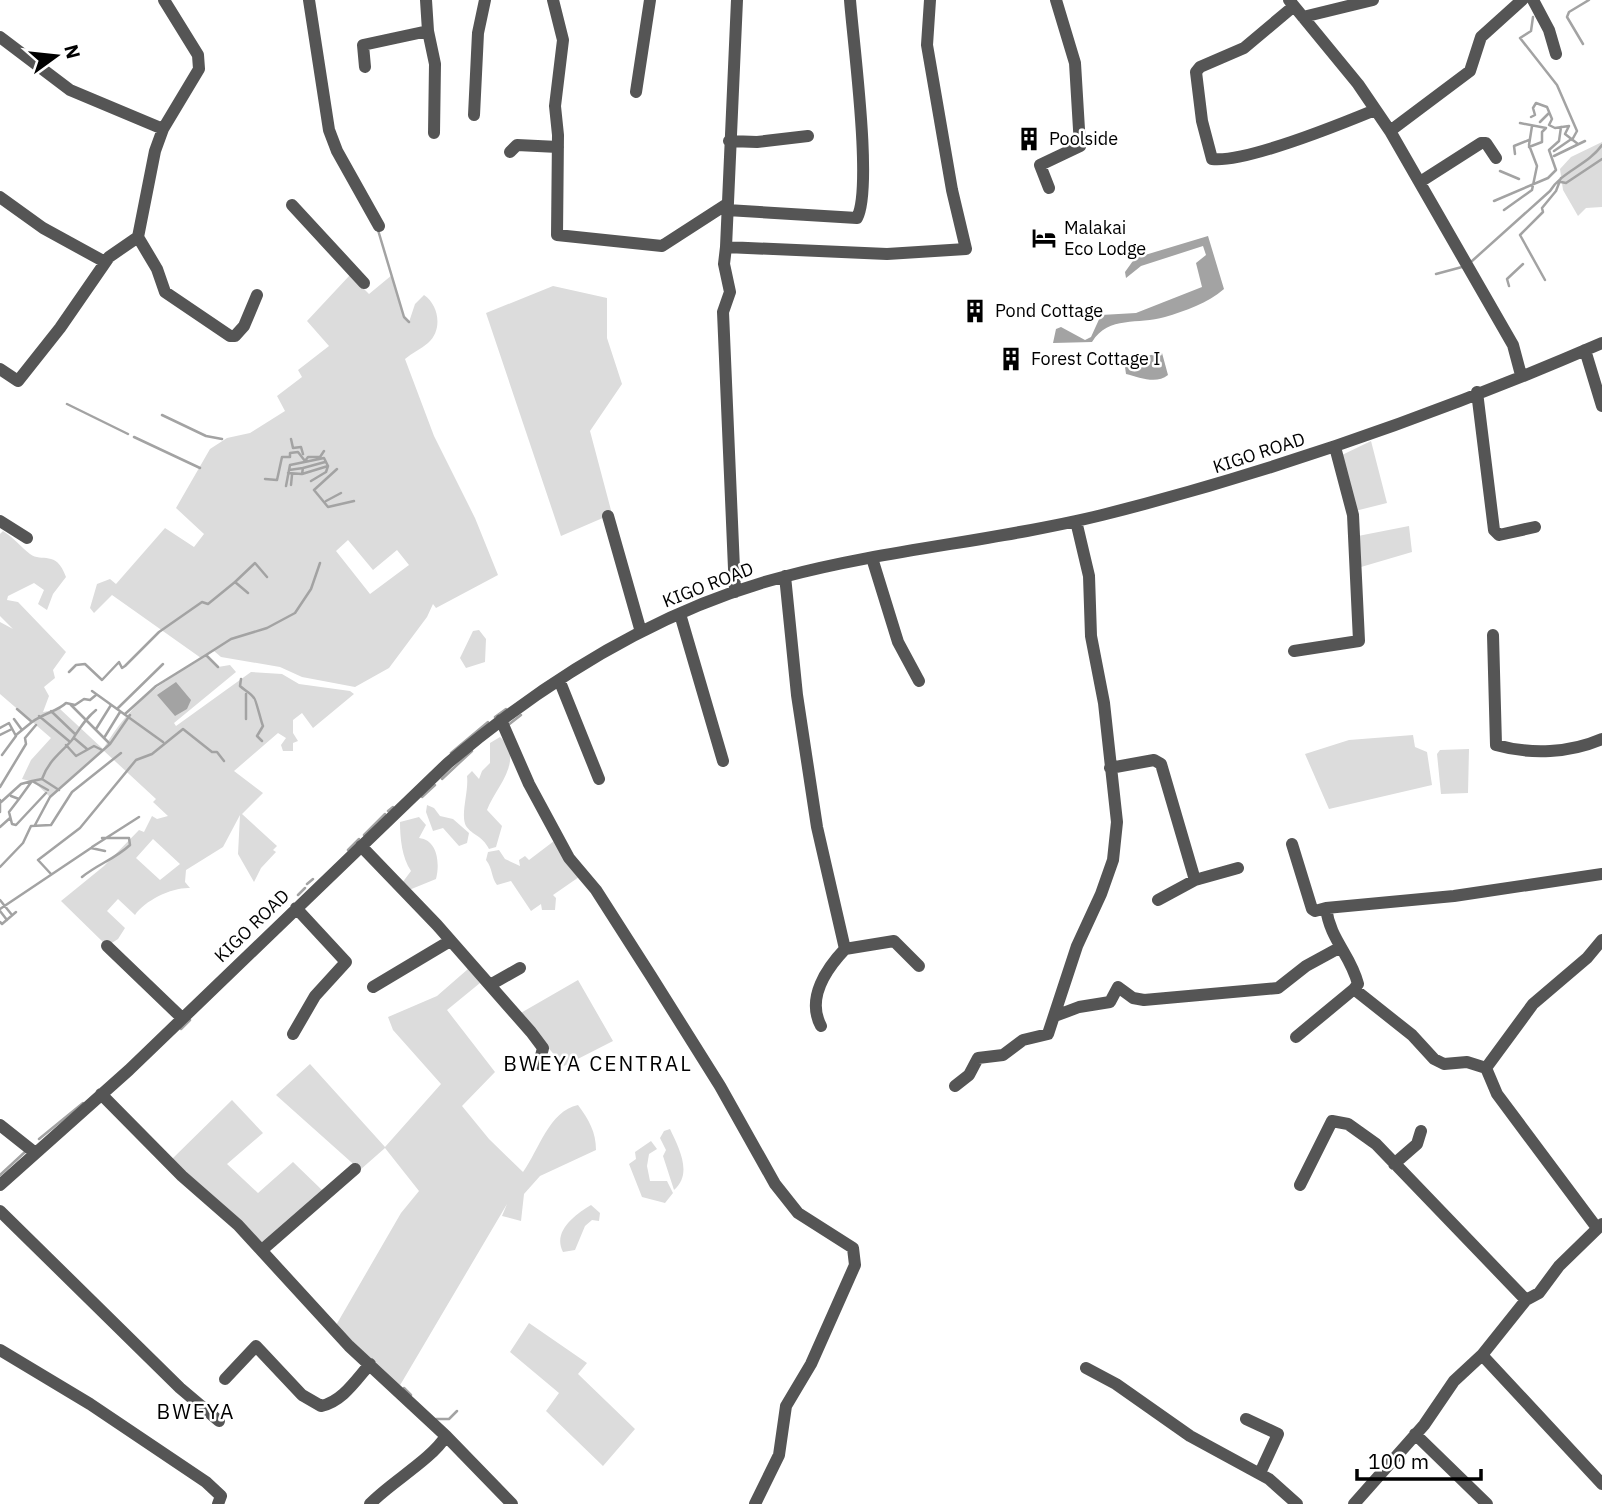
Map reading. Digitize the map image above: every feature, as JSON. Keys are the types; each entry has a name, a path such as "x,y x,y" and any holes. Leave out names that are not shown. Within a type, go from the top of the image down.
{"street":[{"path":"0,369 18,381 60,328 105,262 138,237 148,200 150,164 163,129 195,79 200,62 179,19 164,0"},
{"path":"309,0 329,130 337,151 379,226"},
{"path":"426,0 428,31 435,64 434,133"},
{"path":"474,115 478,33 485,0"},
{"path":"553,0 563,40 555,106 558,148 556,232 560,237 663,246 727,207 857,218 862,194 861,133 850,0"},
{"path":"636,92 650,0"},
{"path":"734,593 723,312 730,292 724,264 737,0"},
{"path":"726,247 887,254 966,249 952,190 926,45 930,0"},
{"path":"1049,188 1040,165 1080,146 1075,63 1056,0"},
{"path":"1303,17 1373,0"},
{"path":"1390,131 1471,71 1481,37 1509,4 1522,0"},
{"path":"1534,0 1556,54"},
{"path":"1376,110 1316,134 1240,156 1212,159 1202,121 1196,72 1200,67 1244,48 1292,3 1376,110 1390,131 1513,345 1521,375"},
{"path":"365,67 363,45 428,31"},
{"path":"0,37 70,90 163,129"},
{"path":"729,141 757,142 808,136"},
{"path":"1420,182 1481,143 1486,143 1496,158"},
{"path":"510,152 517,145 558,148"},
{"path":"0,197 43,228 105,262"},
{"path":"292,205 364,283"},
{"path":"138,237 157,269 165,292 230,337 244,326 257,295"},
{"name":"KIGO ROAD","path":"0,1185 182,1018 448,763 500,720 642,632 680,614 785,576 1076,521 1223,484 1335,447 1602,343"},
{"path":"1585,350 1602,406"},
{"path":"1477,392 1494,530 1499,535 1535,527"},
{"path":"1294,651 1359,641 1353,514 1335,447"},
{"path":"608,516 642,632"},
{"path":"0,521 27,538"},
{"path":"955,1086 969,1075 978,1058 1003,1055 1023,1040 1046,1035 1055,1016 1077,946 1113,860 1117,822 1104,703 1091,636 1089,576 1076,521"},
{"path":"872,558 898,642 919,681"},
{"path":"785,576 797,695 817,827 845,949"},
{"path":"680,614 723,761"},
{"path":"1493,635 1496,745 1536,750 1571,750 1602,739"},
{"path":"560,682 599,779"},
{"path":"500,720 529,784 569,858 596,890 651,976 720,1086 775,1184 798,1213 849,1244 856,1255 855,1265 821,1342 786,1406 779,1455 755,1504"},
{"path":"1110,768 1154,760 1161,764 1195,880"},
{"path":"1292,844 1314,911 1602,874"},
{"path":"361,846 490,985 543,1048 540,1064"},
{"path":"1158,900 1195,880 1238,868"},
{"path":"293,1034 315,996 346,962 296,908"},
{"path":"1296,1037 1358,984 1329,929 1326,908"},
{"path":"1486,1068 1533,1004 1587,958 1602,940"},
{"path":"373,987 450,941"},
{"path":"821,1026 816,1013 822,977 845,949 894,941 919,965"},
{"path":"107,946 182,1018"},
{"path":"1055,1016 1079,1007 1110,1002 1118,987 1133,998 1144,1000 1278,988 1306,966 1339,948"},
{"path":"490,985 520,968"},
{"path":"1354,989 1444,1065 1466,1062 1486,1068"},
{"path":"1354,1504 1415,1434 1454,1381 1482,1354 1526,1300 1539,1293 1559,1266 1599,1226 1497,1094 1486,1068"},
{"path":"101,1094 182,1177 238,1225 349,1346 446,1436 512,1504"},
{"path":"1300,1185 1303,1173 1333,1120 1345,1123 1394,1164 1526,1300"},
{"path":"0,1125 34,1152"},
{"path":"1394,1164 1414,1148 1421,1131"},
{"path":"262,1250 355,1169"},
{"path":"0,1211 180,1388 219,1422"},
{"path":"225,1379 256,1346 302,1395 321,1406 333,1402 344,1393 370,1364"},
{"path":"0,1350 90,1404 206,1482 221,1496 218,1504"},
{"path":"1482,1354 1602,1484"},
{"path":"1086,1368 1116,1384 1190,1436 1260,1474 1297,1504"},
{"path":"1246,1419 1278,1432 1273,1451 1260,1474"},
{"path":"1415,1434 1487,1504"},
{"path":"370,1504 394,1481 438,1448 446,1436"}],"shaded area":[{"path":"1602,142 1602,207 1586,208 1578,216 1563,190 1560,169 1571,157"},
{"path":"1208,236 1224,289 1218,294 1196,306 1165,317 1115,324 1092,342 1053,343 1056,329 1061,327 1085,340 1091,337 1101,315 1136,313 1202,287 1196,263 1206,255 1203,246 1141,266 1126,278 1125,272 1135,258"},
{"path":"350,275 369,294 392,275 404,317 409,322 415,304 424,295 429,299 436,311 436,331 428,343 405,359 434,436 475,518 498,575 436,608 433,604 427,617 389,668 355,687 302,677 280,667 221,657 214,651 207,655 218,667 230,665 236,672 174,723 176,726 251,672 282,674 299,684 350,691 354,694 313,728 302,713 293,720 293,733 298,741 293,743 293,751 283,751 281,745 286,738 278,733 234,771 263,793 242,814 277,846 273,850 276,852 261,868 254,882 238,854 240,815 223,847 186,870 185,882 190,888 160,896 145,904 135,915 118,899 107,911 125,928 118,939 107,946 61,901 104,866 139,830 144,832 152,816 157,819 168,816 153,802 156,799 103,750 50,797 34,782 22,779 31,760 51,738 0,694 0,622 13,629 0,616 0,534 3,531 30,554 49,558 62,568 66,577 53,594 47,610 38,604 44,590 34,583 8,596 7,600 18,602 66,652 53,670 55,678 44,687 49,696 43,712 60,709 103,749 135,707 170,678 201,658 112,595 94,613 90,608 97,584 110,579 116,584 165,528 194,547 204,534 176,508 210,449 227,438 250,433 285,411 277,396 302,377 298,370 329,346 307,321","holes":["348,540 373,570 397,550 409,565 370,594 336,551","153,839 180,864 160,880 136,858"]},
{"path":"553,286 607,298 607,338 622,384 590,431 612,514 561,536 486,313"},
{"path":"1162,353 1168,375 1163,378 1147,379 1126,374 1124,360"},
{"path":"1371,441 1387,503 1355,511 1342,455"},
{"path":"1409,526 1412,552 1361,567 1358,536"},
{"path":"479,630 486,639 485,662 466,668 460,658 473,631"},
{"path":"176,682 191,700 187,709 175,716 157,695"},
{"path":"1413,735 1415,747 1427,752 1432,785 1329,809 1305,754 1349,740"},
{"path":"500,737 510,755 506,774 487,810 502,826 496,847 489,849 464,821 467,776 472,771 479,779 490,763 490,743"},
{"path":"1469,749 1468,793 1441,794 1437,754 1440,750"},
{"path":"427,805 434,808 440,816 453,819 469,833 467,843 459,846 443,828 433,831 426,812"},
{"path":"419,817 426,825 419,838 434,848 437,873 436,879 409,890 402,883 411,871 402,848 400,822"},
{"path":"554,841 579,877 553,895 556,898 555,910 542,910 541,904 531,911 511,881 497,885 486,860 488,852 499,850 505,859 520,866 519,860 525,856 529,860"},
{"path":"468,969 480,983 447,1010 495,1072 462,1106 489,1139 523,1172 552,1123 559,1115 578,1105 591,1126 596,1150 540,1176 524,1194 521,1221 502,1216 507,1204 399,1387 335,1327 401,1213 419,1191 385,1148 360,1170 276,1095 310,1064 385,1147 441,1084 393,1030 388,1017 437,996"},
{"path":"578,980 613,1041 564,1066 519,1014"},
{"path":"232,1100 263,1133 227,1164 258,1193 293,1162 323,1191 266,1242 260,1243 170,1161"},
{"path":"670,1129 683,1161 683,1176 674,1190 663,1156 666,1150 660,1138 664,1131"},
{"path":"651,1141 657,1149 649,1154 647,1166 650,1181 667,1181 673,1193 665,1203 642,1197 629,1164 636,1159 635,1152"},
{"path":"591,1205 600,1213 599,1221 592,1220 585,1226 575,1250 563,1252 560,1244 563,1230 573,1218"},
{"path":"529,1323 587,1363 578,1374 635,1429 603,1466 546,1411 559,1393 510,1352"}],"waterway":[{"path":"1583,44 1567,17 1569,12 1589,0"},
{"path":"1533,17 1531,31 1520,38 1557,85 1577,131 1572,140"},
{"path":"1531,117 1535,115 1533,108 1536,103 1547,107 1552,119 1549,125 1555,128 1569,126 1565,134 1578,144"},
{"path":"1540,122 1549,113"},
{"path":"1520,123 1546,128 1542,132 1542,142 1529,147"},
{"path":"1504,210 1532,190 1537,166 1529,145 1532,126"},
{"path":"1494,201 1548,178 1556,170 1549,150 1559,141 1561,127"},
{"path":"1515,154 1514,146 1529,140"},
{"path":"1554,151 1570,140"},
{"path":"1554,156 1585,141"},
{"path":"1472,261 1561,178 1590,158 1602,145"},
{"path":"1561,182 1566,183 1602,159"},
{"path":"1500,171 1519,179"},
{"path":"1545,280 1520,235 1543,212 1542,208 1556,191 1561,178"},
{"path":"378,230 404,317 409,322"},
{"path":"1509,286 1507,279 1523,264"},
{"path":"1436,274 1462,267"},
{"path":"67,404 128,434"},
{"path":"162,415 206,436 222,439"},
{"path":"134,437 200,468"},
{"path":"291,439 293,448 301,447 303,454"},
{"path":"305,461 308,457 320,457 324,451"},
{"path":"265,479 277,480 282,457 290,457 290,453 298,452 305,461"},
{"path":"286,486 290,465 324,458 328,466 302,474 288,473"},
{"path":"302,474 303,468 325,462"},
{"path":"311,481 326,472 328,466"},
{"path":"289,470 303,468"},
{"path":"337,469 314,490 328,507 354,501"},
{"path":"291,485 292,475"},
{"path":"326,501 341,493"},
{"path":"235,582 255,563 267,577"},
{"path":"206,655 231,639 267,628 295,613 311,589 320,563"},
{"path":"69,672 76,665 85,664 102,680 119,662 122,668 125,666 159,632 202,602 208,604 235,582 248,593"},
{"path":"125,714 156,686 206,655 218,667"},
{"path":"118,708 163,664"},
{"path":"241,679 240,686 255,699 263,726 257,736 262,741"},
{"path":"92,691 163,742"},
{"path":"246,694 246,719"},
{"path":"32,722 66,703 75,705 96,695"},
{"path":"35,825 50,797 110,744 70,704"},
{"path":"96,729 111,705"},
{"path":"16,735 32,722 17,709"},
{"path":"495,717 506,709"},
{"path":"42,779 51,762 96,710"},
{"path":"51,711 75,734"},
{"path":"104,738 120,712"},
{"path":"110,744 130,715"},
{"path":"507,726 521,715"},
{"path":"39,716 69,741"},
{"path":"14,719 22,730"},
{"path":"451,753 488,722"},
{"path":"0,728 9,723 16,736 2,755"},
{"path":"0,787 26,744 25,738 36,725"},
{"path":"0,735 12,729"},
{"path":"51,874 38,860 80,828 136,760 152,754 183,729 212,752 217,752 224,761"},
{"path":"74,738 87,749"},
{"path":"66,745 76,756 94,746 102,750"},
{"path":"442,779 472,751"},
{"path":"0,867 23,843 31,826 51,825 72,792 121,753"},
{"path":"11,796 19,799 32,781 42,779 59,790"},
{"path":"0,803 21,784 32,781 48,790"},
{"path":"422,797 435,785"},
{"path":"19,799 9,812 12,824 16,825 46,793"},
{"path":"0,800 0,812"},
{"path":"388,811 393,807"},
{"path":"364,835 385,814"},
{"path":"92,847 139,817"},
{"path":"0,827 10,818"},
{"path":"82,877 130,845 129,838 102,838"},
{"path":"348,850 359,839"},
{"path":"0,909 91,848 105,851"},
{"path":"307,884 313,879"},
{"path":"298,895 305,888"},
{"path":"0,900 12,915"},
{"path":"0,911 7,920"},
{"path":"0,922 2,924 16,912"},
{"path":"181,1029 190,1020"},
{"path":"39,1139 83,1103"},
{"path":"0,1175 26,1151"},
{"path":"404,1388 411,1395"},
{"path":"436,1419 449,1419 457,1411"}],"place":[{"name":"Poolside","path":"1029,139"},
{"name":"Malakai Eco Lodge","path":"1044,238"},
{"name":"Pond Cottage","path":"975,311"},
{"name":"Forest Cottage I","path":"1011,359"}],"district":[{"name":"BWEYA CENTRAL","path":"598,1064"},
{"name":"BWEYA","path":"196,1412"}]}
